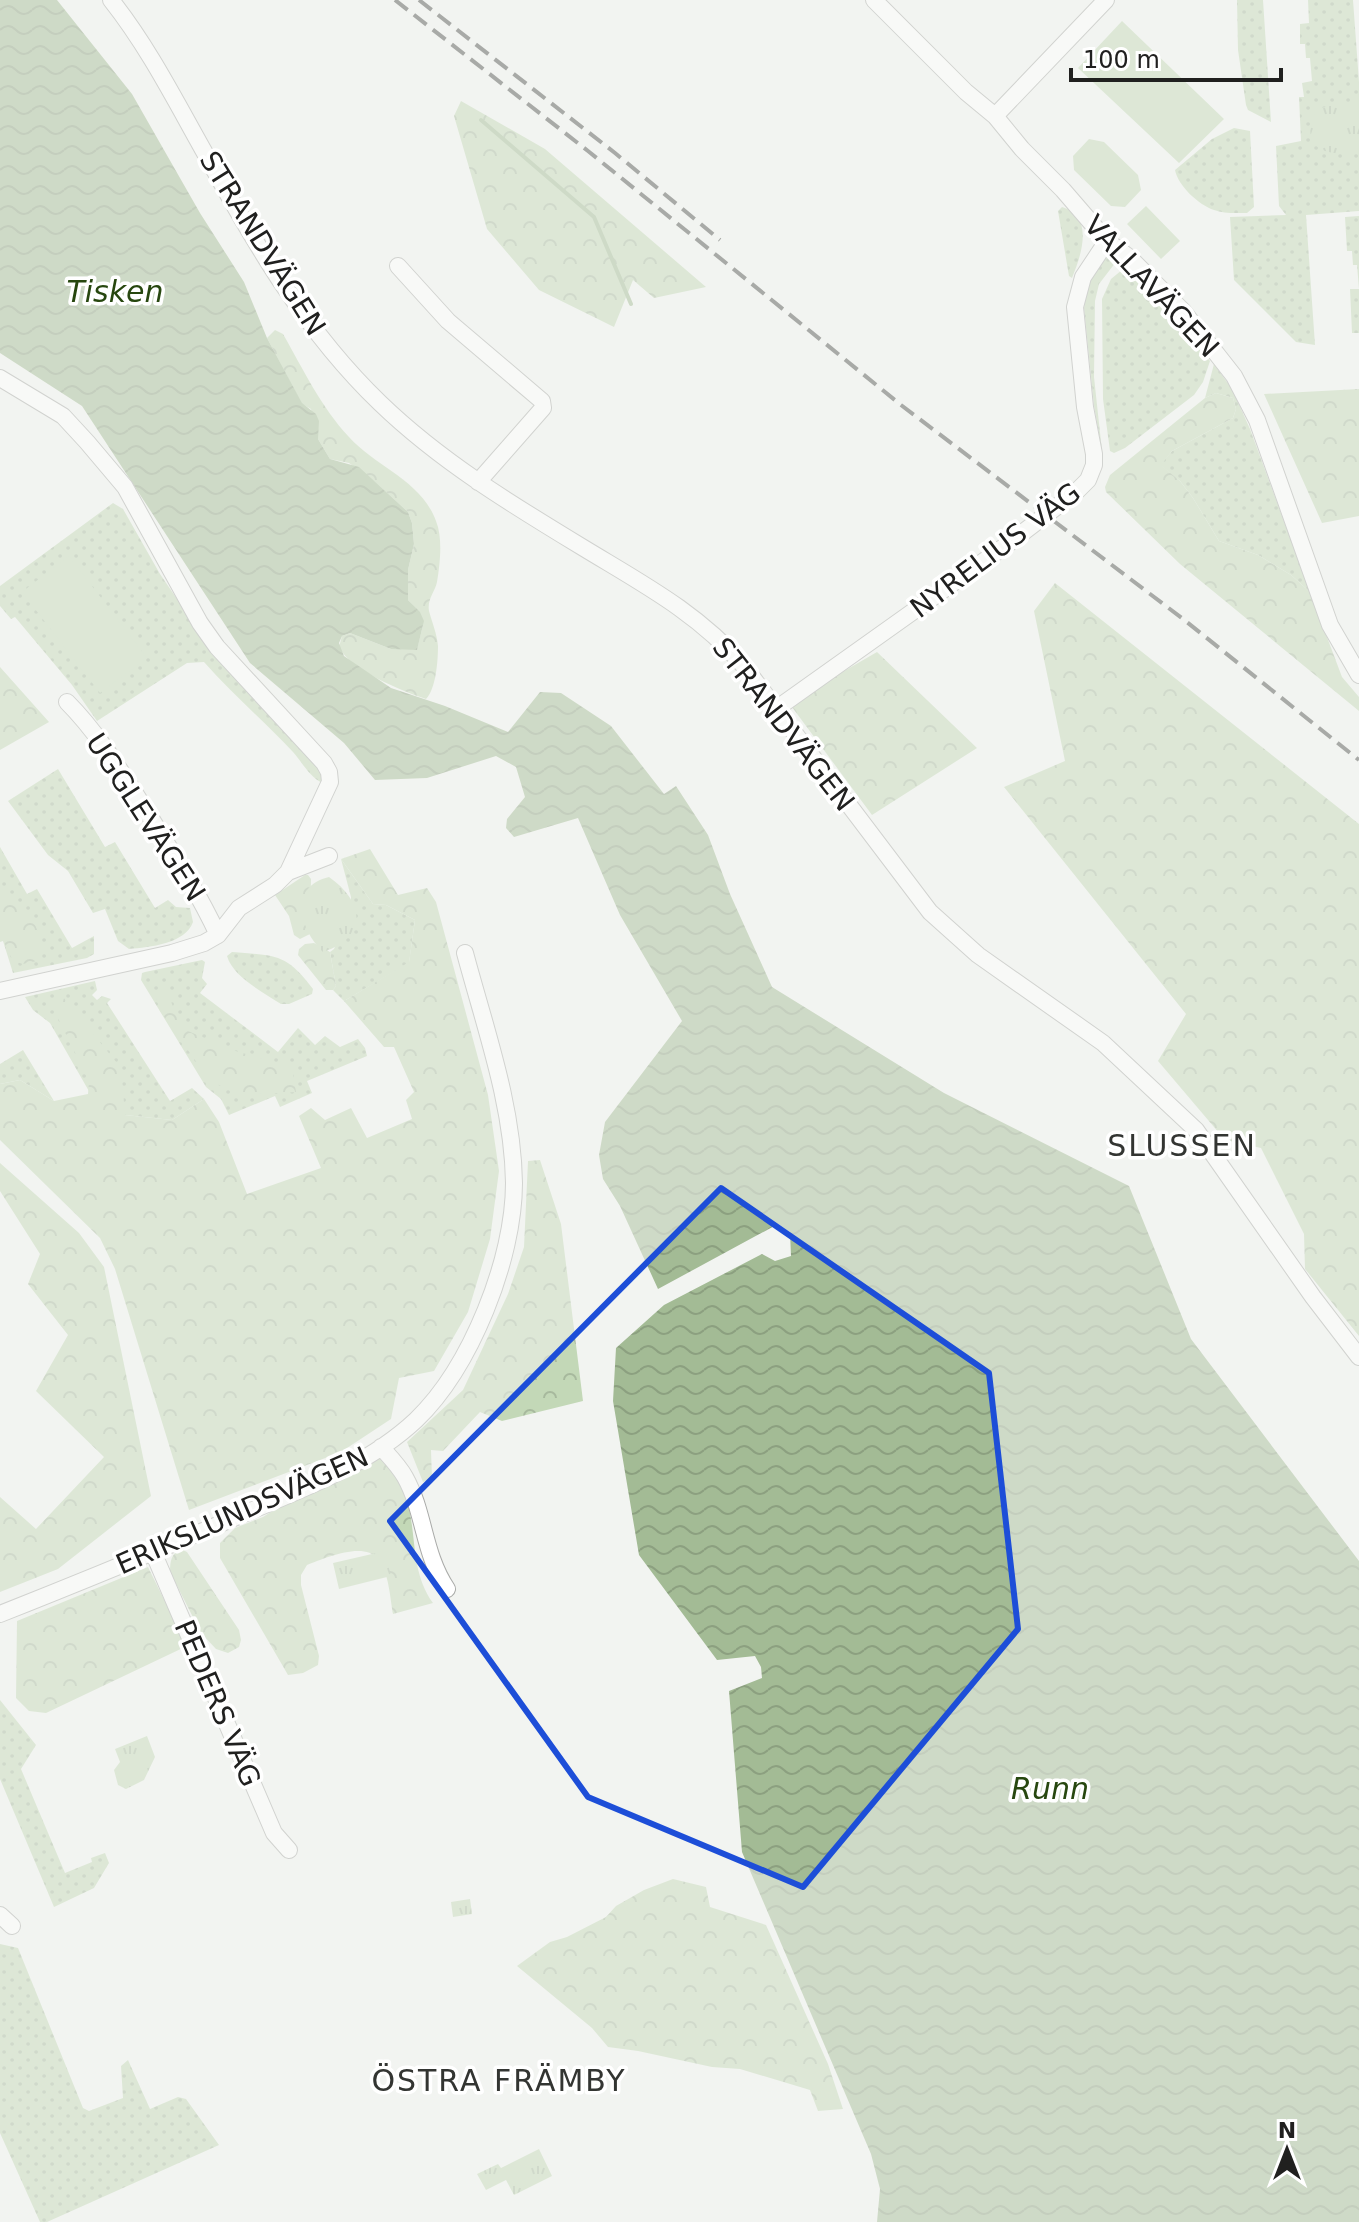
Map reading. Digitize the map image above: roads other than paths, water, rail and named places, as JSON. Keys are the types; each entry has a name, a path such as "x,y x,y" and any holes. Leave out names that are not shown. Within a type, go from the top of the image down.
{"street":[{"name":"STRANDVÄGEN","path":"111,0 150,54 248,228 309,323 345,366 399,421 478,482 664,597 711,630 743,665 936,918 998,970 1103,1043 1196,1130 1359,1357"},
{"name":"VALLAVÄGEN","path":"874,0 966,92 995,116 1107,241 1130,258 1183,311 1245,394 1330,625 1359,675"},
{"path":"995,116 1106,0"},
{"name":"NYRELIUS VÄG","path":"776,709 1005,546 1088,480 1094,465 1094,454 1085,407 1075,307 1083,277 1107,241"},
{"path":"398,266 448,321 540,397 543,404 478,482"},
{"path":"0,378 63,416 125,487 200,623 217,647 324,763 330,782 288,872 271,888 239,908 218,935 172,953 0,991"},
{"name":"UGGLEVÄGEN","path":"67,702 129,784 187,877 218,935"},
{"path":"288,872 329,856"},
{"name":"ERIKSLUNDSVÄGEN","path":"0,1614 343,1471 381,1447 423,1412 455,1368 477,1328 497,1281 509,1236 514,1185 511,1136 504,1100 465,953"},
{"path":"381,1447 405,1476 434,1570 447,1589"},
{"name":"PEDERS VÄG","path":"153,1552 274,1833 289,1850"}],"water":[{"name":"Runn","path":"0,0 57,0 132,94 200,213 244,282 267,338 302,403 316,414 319,421 318,439 330,459 359,467 408,512 414,544 408,570 408,600 424,621 417,650 391,649 350,633 342,636 339,643 344,656 391,688 508,732 540,692 561,693 611,726 664,794 676,786 708,835 730,894 772,987 944,1093 1129,1186 1191,1339 1359,1561 1359,2222 877,2222 880,2189 871,2154 742,1852 729,1691 762,1678 761,1667 755,1656 717,1660 639,1555 613,1401 616,1348 664,1305 762,1254 775,1261 791,1256 790,1232 778,1224 658,1289 620,1206 603,1179 599,1155 605,1122 682,1021 620,915 578,818 514,837 506,828 507,819 525,797 516,767 496,756 427,778 375,780 344,743 250,663 82,406 0,353"}],"waterway":[{"path":"481,120 594,217 631,304"}],"railway":[{"path":"395,0 588,151 901,405 1183,619 1359,760"},
{"path":"419,0 615,153 720,240"}],"district":[{"name":"SLUSSEN","path":"1182,1146"},
{"name":"ÖSTRA FRÄMBY","path":"499,2081"}],"water label":[{"name":"Tisken","path":"115,292"}]}
